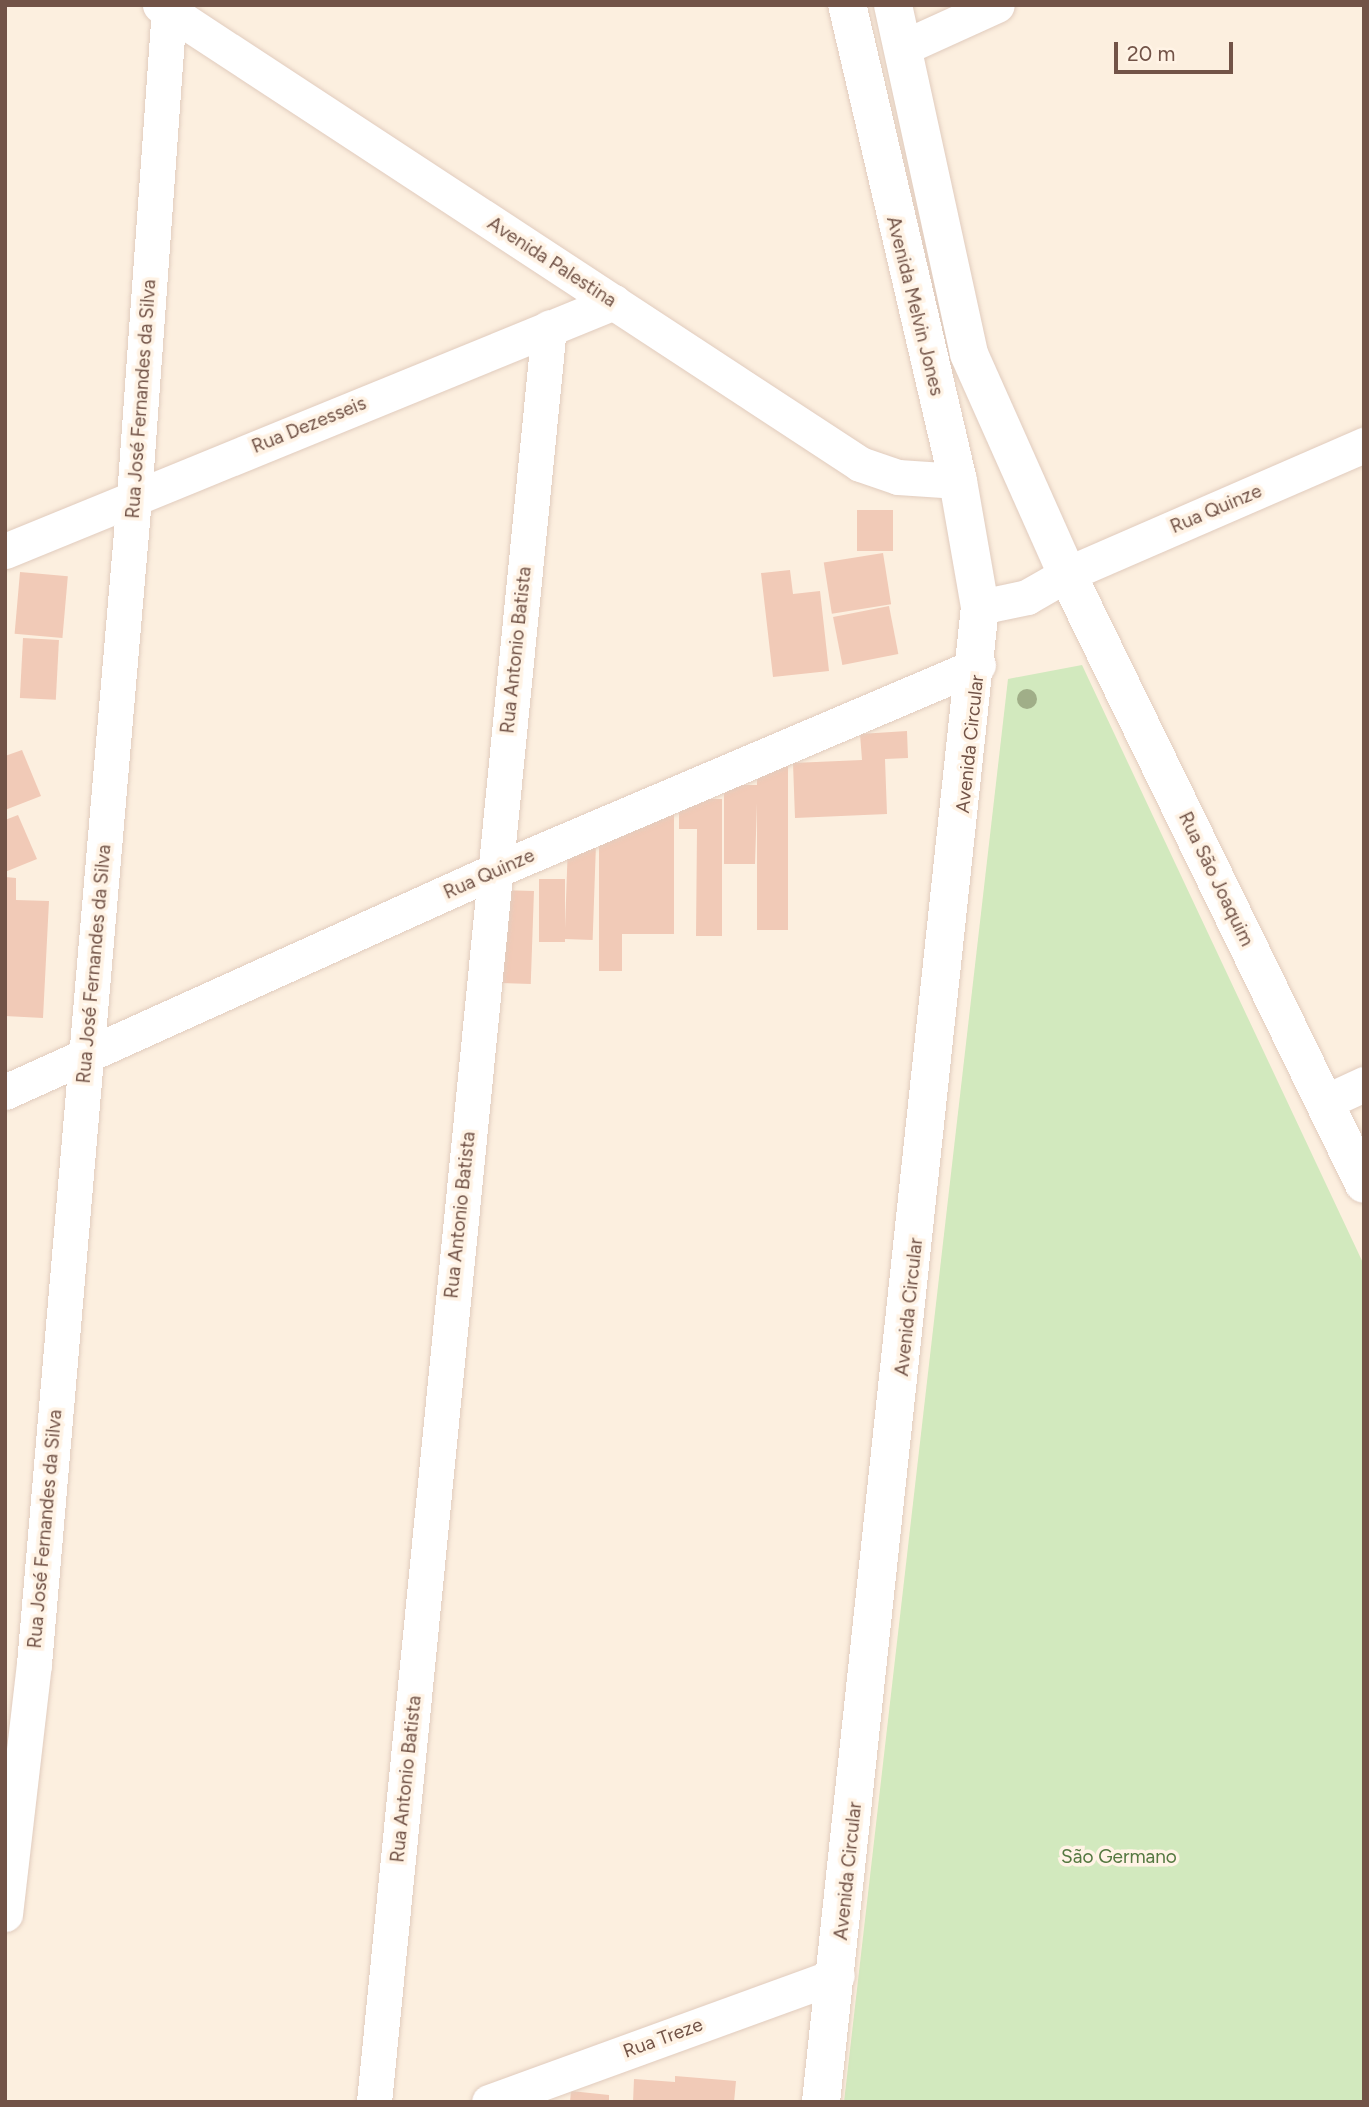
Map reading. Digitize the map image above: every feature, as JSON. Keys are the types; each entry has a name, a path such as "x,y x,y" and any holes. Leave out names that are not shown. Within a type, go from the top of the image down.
{"main road":[{"name":"Avenida Melvin Jones","path":"847,5 958,481 980,607"},
{"path":"893,5 969,354 1067,574"},
{"name":"Rua São Joaquim","path":"1067,574 1364,1184"},
{"name":"Avenida Circular","path":"821,2102 837,1975 978,665 980,607"}],"street":[{"path":"902,48 997,5"},
{"name":"Avenida Palestina","path":"164,8 860,464 898,478 958,481"},
{"name":"Rua José Fernandes da Silva","path":"5,1914 34,1664 134,497 164,8"},
{"name":"Rua Dezesseis","path":"5,551 614,302"},
{"name":"Rua Antonio Batista","path":"374,2102 549,328"},
{"name":"Rua Quinze","path":"1067,574 1364,445"},
{"path":"980,607 1027,597 1067,574"},
{"name":"Rua Quinze","path":"5,1092 494,871 978,665"},
{"path":"1325,1102 1364,1084"},
{"name":"Rua Treze","path":"489,2102 837,1975"}],"green space":[{"name":"São Germano","path":"1082,665 1364,1265 1364,2102 844,2102 1008,679"}],"building":[{"path":"857,510 893,510 893,551 857,551"},
{"path":"883,553 891,604 832,614 824,562"},
{"path":"790,570 793,594 820,591 829,671 773,677 761,573"},
{"path":"20,572 68,576 62,638 15,634"},
{"path":"889,606 898,654 842,665 833,617"},
{"path":"23,638 59,640 56,700 20,698"},
{"path":"907,731 908,758 885,759 887,814 795,818 793,763 862,760 860,734"},
{"path":"22,750 41,796 5,810 5,756"},
{"path":"757,763 788,763 788,930 757,930 757,803 755,864 724,864 724,785 757,785"},
{"path":"679,799 722,799 722,936 696,936 697,829 679,829"},
{"path":"622,806 674,806 674,934 622,934"},
{"path":"18,815 37,859 5,872 5,820"},
{"path":"599,829 622,829 622,971 599,971"},
{"path":"568,843 596,844 593,940 565,939"},
{"path":"5,877 16,878 16,900 49,901 43,1018 5,1016"},
{"path":"539,879 565,879 565,942 539,942"},
{"path":"502,890 534,891 531,984 499,983"},
{"path":"675,2076 736,2081 734,2102 633,2102 634,2079 675,2082"},
{"path":"571,2091 609,2095 609,2102 570,2102"}]}
